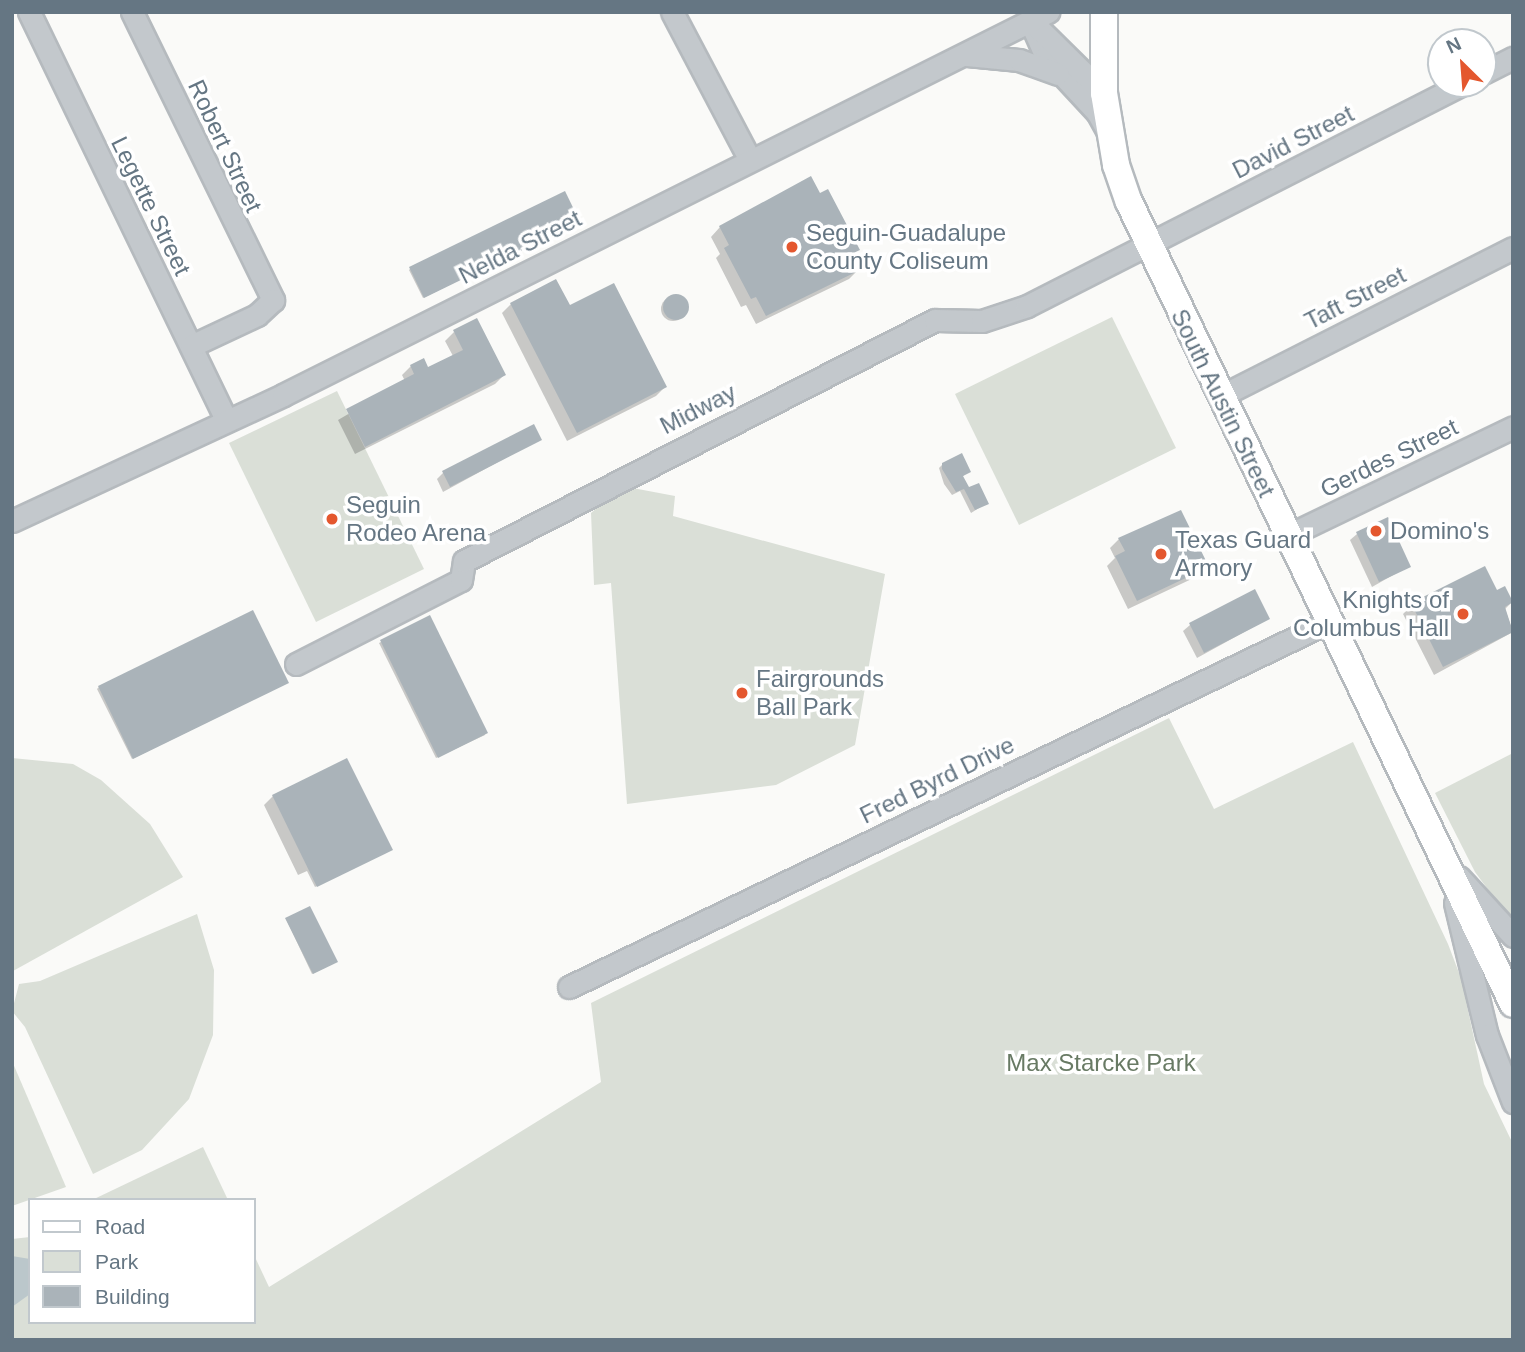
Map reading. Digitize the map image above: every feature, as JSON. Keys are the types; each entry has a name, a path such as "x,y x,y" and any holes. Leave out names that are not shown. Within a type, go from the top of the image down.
{"main road":[{"name":"South Austin Street","path":"1104,12 1104,93 1110,136 1148,246 1513,1004"}],"street":[{"name":"Legette Street","path":"29,12 227,421"},
{"name":"Robert Street","path":"132,12 273,300 257,315 191,346"},
{"path":"672,12 750,160"},
{"path":"1035,15 1104,93"},
{"path":"1035,15 1058,74 1097,112 1110,136"},
{"name":"Nelda Street","path":"12,521 227,421 965,55 1035,15"},
{"path":"965,55 1019,60 1058,74"},
{"path":"1497,66 1513,58"},
{"name":"David Street","path":"1148,246 1435,98"},
{"name":"Midway","path":"296,664 461,580 464,561 475,554 935,320 996,318 1065,289 1148,246"},
{"name":"Taft Street","path":"1221,396 1513,247"},
{"name":"Gerdes Street","path":"1287,536 1513,427"},
{"name":"Fred Byrd Drive","path":"569,987 1328,622"},
{"path":"1439,854 1513,936"},
{"path":"1439,854 1487,1035 1513,1102"}],"green space":[{"path":"1112,317 1176,448 1019,525 955,394"},
{"name":"Seguin Rodeo Arena","path":"337,391 424,569 316,622 229,443"},
{"name":"Fairgrounds Ball Park","path":"622,486 675,496 673,516 885,574 855,745 776,785 627,804 611,583 594,585 591,513"},
{"name":"Max Starcke Park","path":"1169,718 1214,809 1353,742 1448,944 1461,978 1484,1084 1513,1144 1513,1340 12,1340 12,1239 28,1237 28,1324 256,1324 256,1259 269,1287 601,1082 591,1003"},
{"path":"1513,753 1513,923 1475,872 1435,793"},
{"path":"12,758 73,764 101,780 150,824 183,877 13,971"},
{"path":"197,914 214,970 213,1035 189,1099 142,1150 93,1174 25,1027 12,1011 19,984 40,981"},
{"path":"12,1061 66,1187 28,1198 28,1200 12,1206"},
{"path":"203,1147 227,1198 96,1198"}],"shaded area":[{"path":"12,1256 28,1259 28,1295 12,1307"}],"building":[{"name":"Seguin-Guadalupe County Coliseum","path":"811,176 820,193 828,189 860,250 851,254 860,270 766,316 756,297 751,299 724,248 729,245 719,226"},
{"path":"565,191 580,222 424,298 409,267"},
{"path":"556,279 570,305 614,283 667,387 577,433 510,303"},
{"path":"676,294 685,298 689,307 685,316 676,320 667,316 663,307 667,298"},
{"path":"477,318 506,375 365,447 346,409 414,374 410,365 424,358 428,367 463,350 453,330"},
{"path":"534,424 542,440 450,487 442,471"},
{"path":"962,453 971,472 963,476 969,487 979,483 989,504 975,510 964,489 956,492 942,469 942,463"},
{"name":"Texas Guard Armory","path":"1181,510 1209,567 1137,601 1115,556 1125,551 1118,538"},
{"path":"1388,517 1411,567 1379,582 1356,532"},
{"name":"Knights of Columbus Hall","path":"1485,566 1497,590 1505,586 1513,602 1505,607 1513,632 1443,667 1411,603"},
{"path":"1255,589 1270,619 1204,653 1189,623"},
{"path":"253,610 289,683 133,759 98,686"},
{"path":"430,615 488,733 438,758 380,640"},
{"path":"347,758 393,850 317,887 272,795"},
{"path":"310,906 338,962 313,974 285,918"}],"place":[{"name":"Seguin-Guadalupe County Coliseum","path":"792,247"},
{"name":"Seguin Rodeo Arena","path":"332,519"},
{"name":"Domino's","path":"1376,531"},
{"name":"Texas Guard Armory","path":"1161,554"},
{"name":"Knights of Columbus Hall","path":"1463,614"},
{"name":"Fairgrounds Ball Park","path":"742,693"}]}
